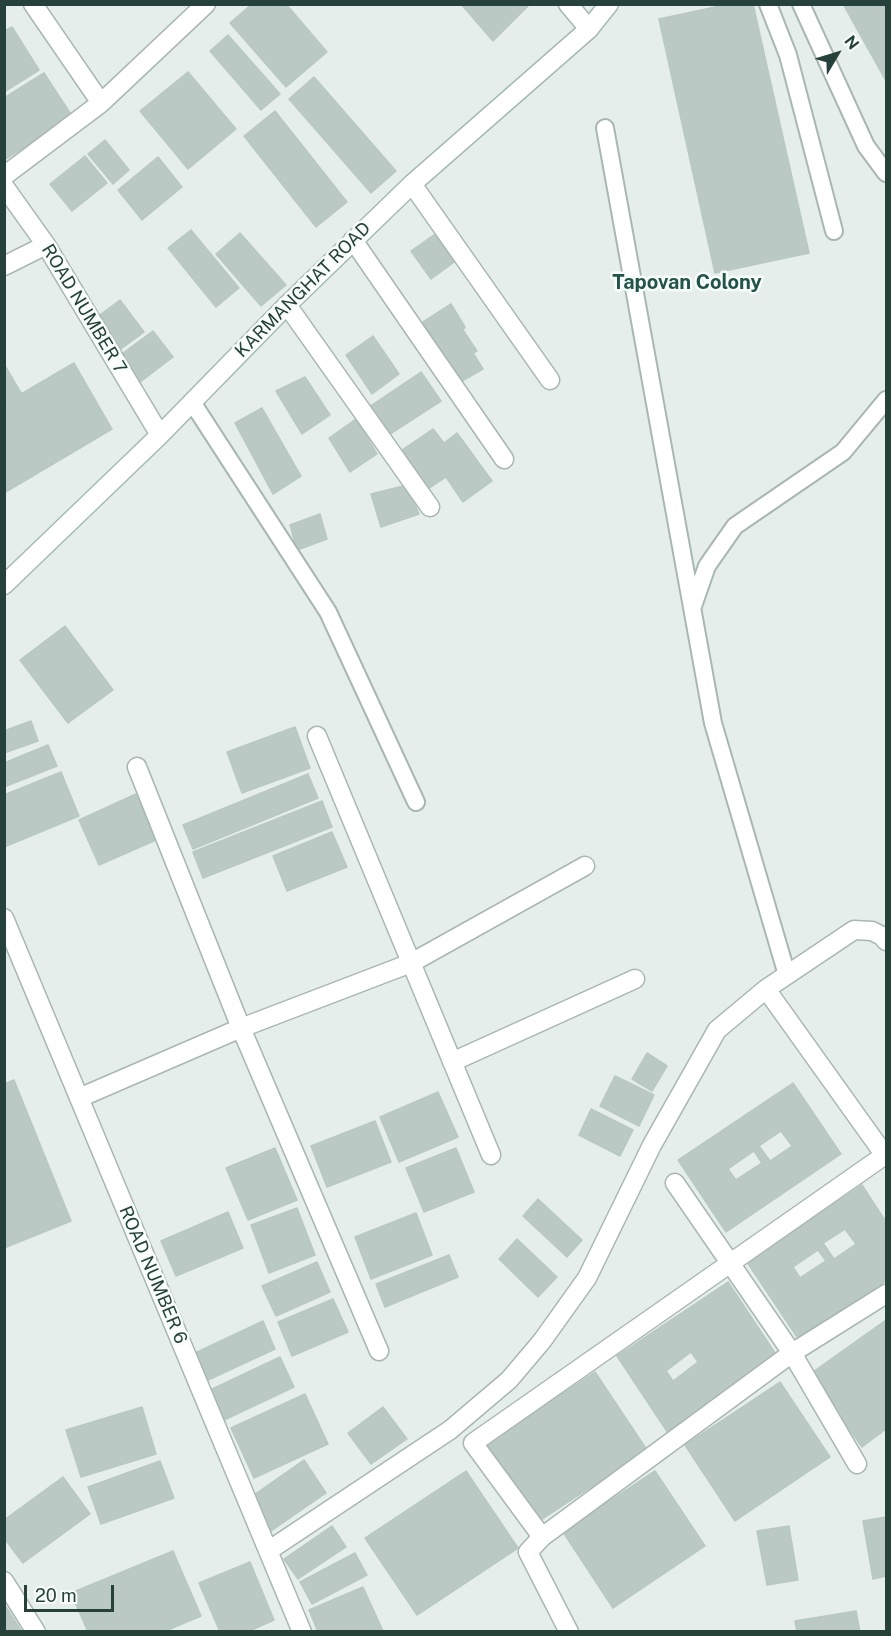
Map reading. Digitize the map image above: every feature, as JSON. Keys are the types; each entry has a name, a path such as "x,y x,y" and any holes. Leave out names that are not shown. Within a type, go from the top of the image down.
{"street":[{"path":"33,4 101,103"},
{"path":"4,176 101,103 206,4"},
{"path":"568,4 589,29"},
{"name":"KARMANGHAT ROAD","path":"4,585 160,435 353,240 412,184 589,29 609,4"},
{"path":"412,184 550,380"},
{"name":"ROAD NUMBER 7","path":"4,186 46,245 160,435"},
{"path":"353,240 504,459"},
{"path":"4,266 46,245"},
{"path":"287,305 430,507"},
{"path":"317,736 491,1155"},
{"path":"137,767 241,1028 379,1351"},
{"path":"80,1098 241,1028 411,963 585,866"},
{"name":"ROAD NUMBER 6","path":"4,918 302,1632"},
{"path":"268,1551 450,1430 509,1380 542,1341 587,1278 652,1145 717,1030 766,989 854,930 872,931 886,941"},
{"path":"452,1062 635,980"},
{"path":"542,1537 473,1443 886,1156 766,989"},
{"path":"675,1183 792,1353 857,1464"},
{"path":"569,1632 528,1552 542,1537 792,1353 886,1294"},
{"path":"4,1581 36,1632"}],"lane":[{"path":"768,4 788,55 834,231"},
{"path":"801,4 866,146 886,173"},
{"path":"605,129 712,723 787,975"},
{"path":"692,608 707,566 735,526 843,452 886,400"},
{"path":"192,402 328,612 416,802"}],"building":[{"path":"252,4 286,4 327,52 286,87 230,23"},
{"path":"461,4 530,4 493,41"},
{"path":"729,4 753,4 809,253 715,273 659,19"},
{"path":"843,4 886,4 886,81"},
{"path":"12,27 39,70 4,92 4,31"},
{"path":"228,35 280,94 261,110 210,51"},
{"path":"188,72 236,129 188,169 140,111"},
{"path":"44,73 72,116 4,160 4,98"},
{"path":"314,77 396,171 371,193 289,99"},
{"path":"275,111 347,202 316,227 244,136"},
{"path":"105,140 129,170 113,184 88,154"},
{"path":"85,156 107,183 72,211 50,184"},
{"path":"158,157 182,187 142,220 118,190"},
{"path":"191,230 239,288 216,307 168,248"},
{"path":"438,232 457,260 431,279 411,251"},
{"path":"240,233 286,285 261,306 216,254"},
{"path":"120,300 144,332 117,352 93,320"},
{"path":"451,304 465,327 463,330 477,351 473,353 483,369 460,382 423,322"},
{"path":"153,331 173,357 139,383 119,356"},
{"path":"373,336 399,374 372,394 346,355"},
{"path":"74,363 112,429 4,493 4,404"},
{"path":"4,364 21,393 4,402"},
{"path":"421,372 441,401 390,434 369,407"},
{"path":"305,377 330,415 302,434 276,391"},
{"path":"262,408 301,476 273,494 235,423"},
{"path":"356,419 377,454 350,472 329,438"},
{"path":"433,429 444,443 457,433 492,481 463,502 446,477 428,489 402,450"},
{"path":"407,485 419,514 381,527 371,494"},
{"path":"320,514 327,539 297,550 290,525"},
{"path":"65,626 113,690 68,723 20,660"},
{"path":"31,721 38,741 4,753 4,731"},
{"path":"295,727 310,768 242,793 227,752"},
{"path":"48,745 57,766 4,787 4,763"},
{"path":"61,772 79,816 4,847 4,795"},
{"path":"308,774 318,798 193,849 183,825"},
{"path":"136,794 156,840 99,865 79,820"},
{"path":"322,801 332,827 203,878 193,852"},
{"path":"332,832 347,867 287,891 273,856"},
{"path":"647,1053 667,1066 652,1091 632,1079"},
{"path":"615,1076 654,1095 639,1126 600,1106"},
{"path":"14,1080 71,1221 4,1248 4,1084"},
{"path":"793,1083 841,1154 726,1232 678,1160","holes":["781,1131 792,1146 770,1161 759,1146","754,1151 762,1163 736,1180 728,1169"]},
{"path":"438,1092 458,1137 399,1162 380,1117"},
{"path":"591,1109 633,1130 620,1156 579,1135"},
{"path":"375,1121 391,1162 327,1187 311,1146"},
{"path":"275,1148 297,1200 248,1220 226,1168"},
{"path":"456,1148 474,1192 424,1212 406,1168"},
{"path":"862,1185 886,1222 886,1281 799,1340 747,1262","holes":["845,1229 856,1244 834,1259 823,1243","818,1250 826,1261 800,1278 793,1267"]},
{"path":"538,1199 582,1240 567,1257 523,1216"},
{"path":"297,1208 315,1255 269,1273 251,1225"},
{"path":"228,1212 243,1248 176,1276 161,1241"},
{"path":"416,1213 432,1255 371,1279 355,1237"},
{"path":"517,1239 557,1277 538,1297 499,1259"},
{"path":"449,1255 458,1277 385,1307 376,1284"},
{"path":"317,1262 330,1292 276,1316 262,1286"},
{"path":"728,1282 779,1359 668,1433 617,1356","holes":["691,1352 698,1362 673,1381 666,1371"]},
{"path":"333,1299 348,1332 292,1356 278,1322"},
{"path":"886,1320 886,1429 862,1447 810,1374"},
{"path":"263,1321 275,1349 206,1381 193,1354"},
{"path":"280,1357 294,1387 222,1421 208,1391"},
{"path":"595,1372 647,1450 536,1523 484,1446"},
{"path":"780,1382 830,1457 735,1521 685,1445"},
{"path":"305,1394 328,1444 254,1478 231,1428"},
{"path":"142,1407 156,1454 81,1477 66,1430"},
{"path":"383,1407 407,1439 371,1464 348,1433"},
{"path":"304,1460 326,1493 271,1531 248,1499"},
{"path":"160,1461 174,1498 101,1524 88,1487"},
{"path":"466,1471 518,1548 417,1615 365,1538"},
{"path":"655,1471 705,1546 613,1608 563,1532"},
{"path":"63,1477 90,1514 23,1563 4,1538 4,1520"},
{"path":"886,1517 886,1576 873,1579 863,1521"},
{"path":"332,1526 346,1547 298,1579 284,1559"},
{"path":"789,1526 798,1580 767,1585 757,1531"},
{"path":"173,1551 201,1616 163,1632 88,1632 71,1593"},
{"path":"355,1553 367,1575 312,1604 300,1582"},
{"path":"250,1562 274,1620 247,1632 220,1632 199,1583"},
{"path":"363,1587 383,1631 318,1632 309,1610"},
{"path":"4,1604 22,1632 4,1632"},
{"path":"856,1611 860,1632 797,1632 795,1621"}],"district":[{"name":"Tapovan Colony","path":"687,283"}]}
